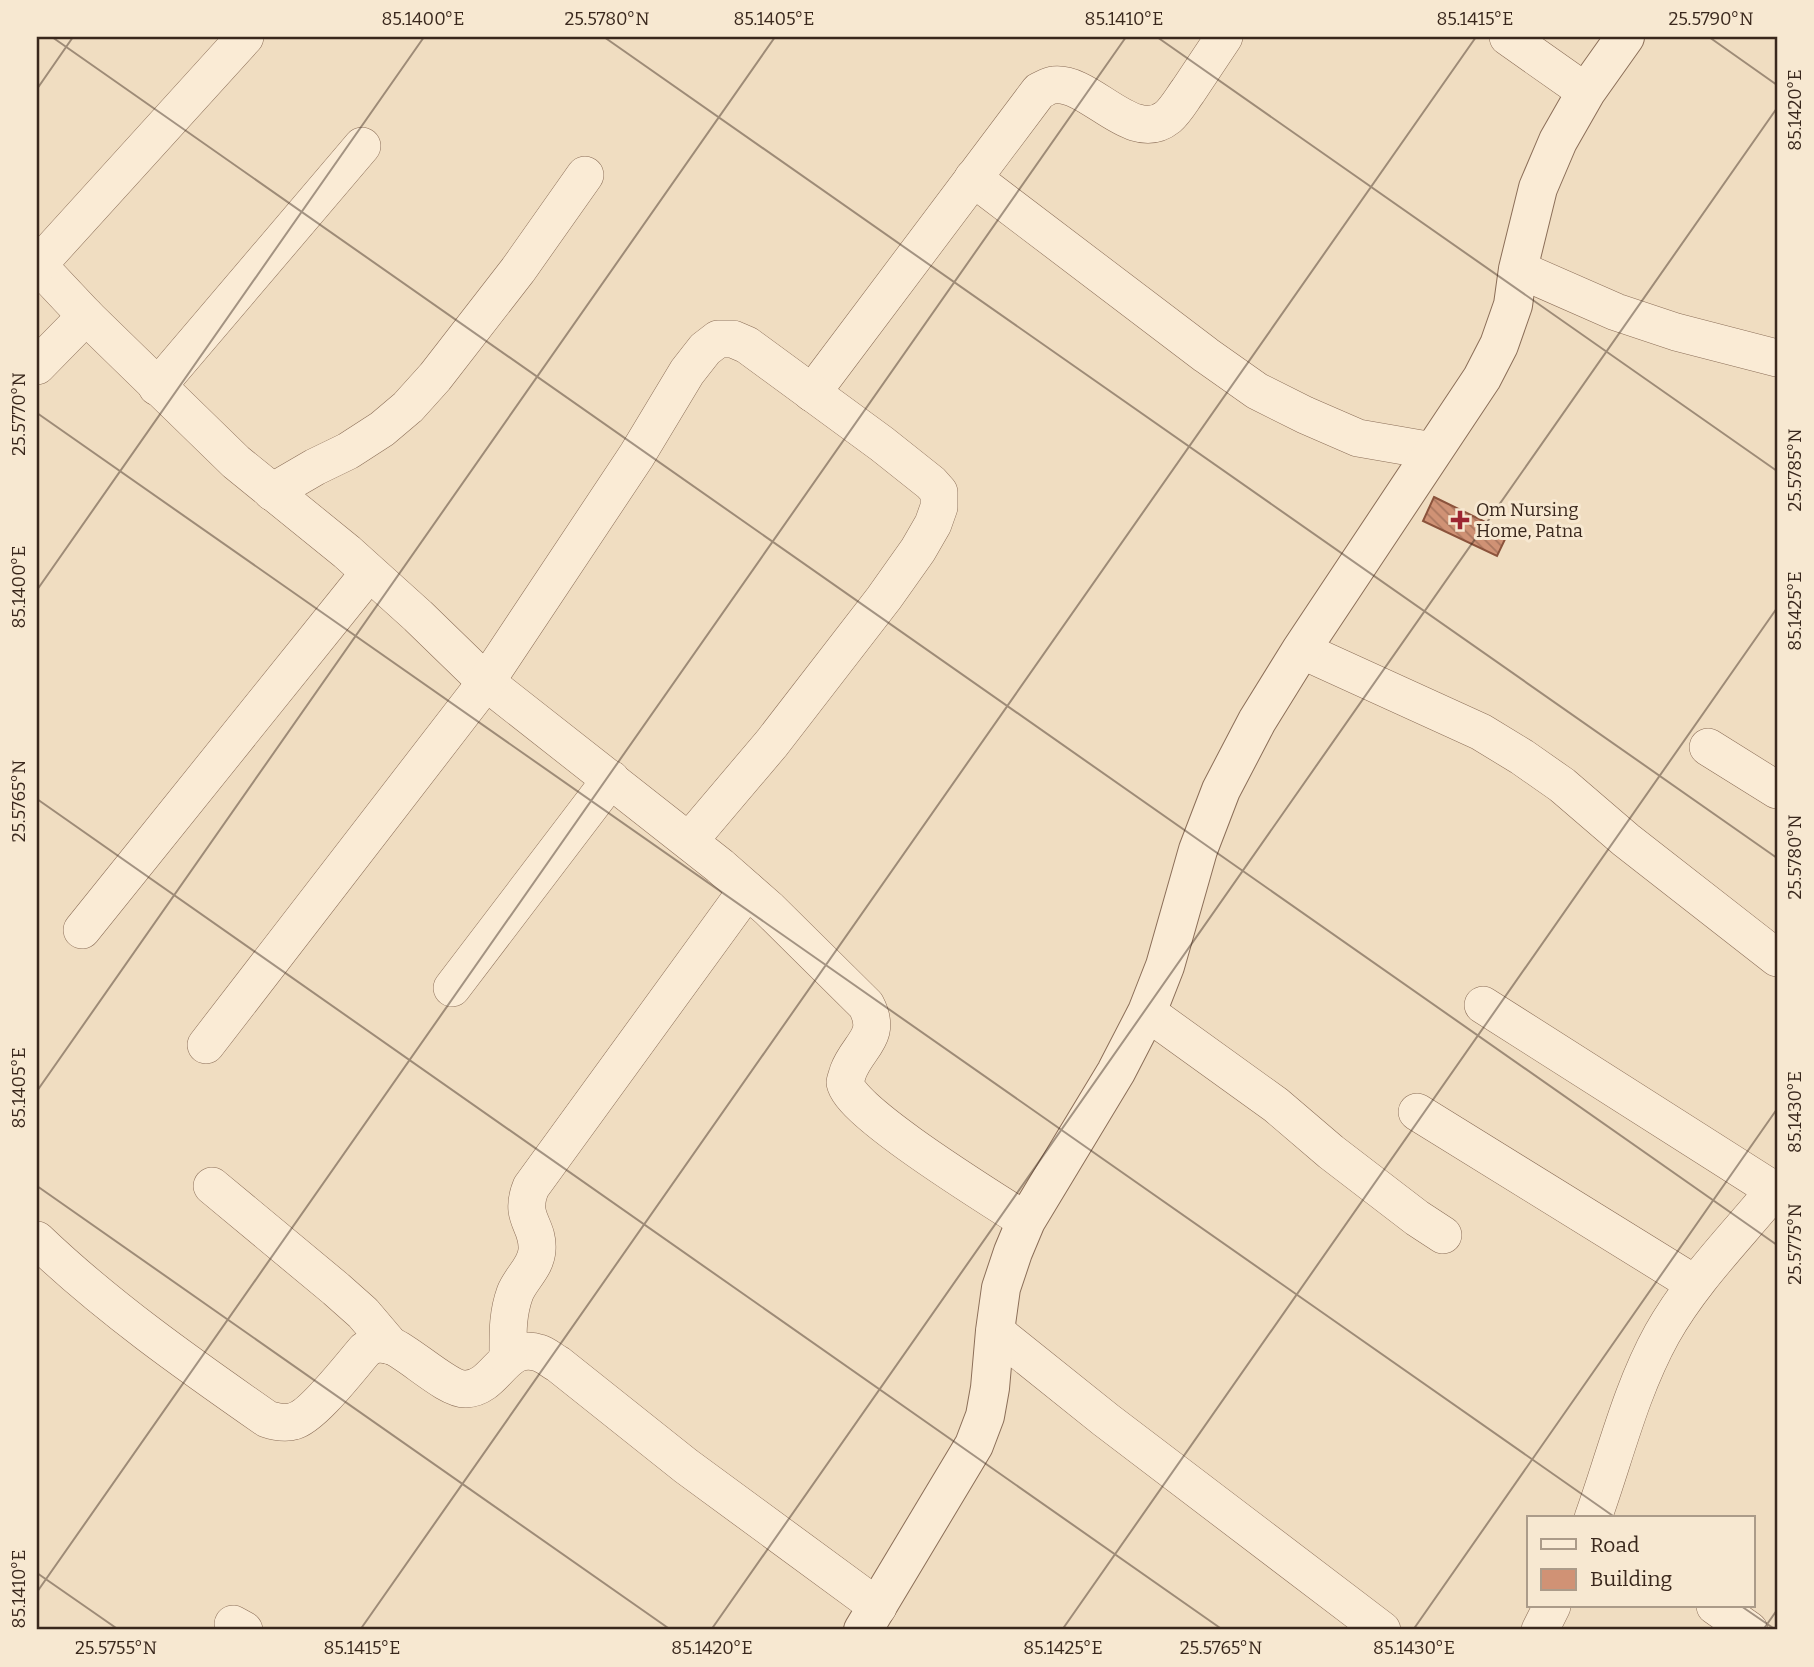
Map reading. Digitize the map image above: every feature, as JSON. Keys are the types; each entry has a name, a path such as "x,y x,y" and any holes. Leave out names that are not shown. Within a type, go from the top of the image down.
{"street":[{"path":"245,37 38,265 86,316 236,462 346,552 486,682 689,841 769,909 866,1005 872,1017 870,1034 849,1068 845,1082 850,1094 894,1132 1026,1221"},
{"path":"812,393 1039,91 1053,85 1067,86 1084,93 1122,117 1140,123 1156,124 1169,116 1224,37"},
{"path":"1508,37 1586,92"},
{"path":"37,1240 55,1258 142,1328 267,1419 280,1423 296,1421 310,1412 365,1350 376,1343 391,1346 412,1357 448,1383 464,1390 479,1387 508,1358 523,1351 539,1353 558,1364 686,1466 870,1619 974,1446 989,1397 1002,1288 1013,1252 1026,1221 1116,1072 1147,1012 1165,966 1198,850 1221,790 1258,721 1301,650 1482,378 1499,345 1513,305 1518,269 1538,188 1558,141 1586,92 1625,37"},
{"path":"158,387 362,146"},
{"path":"272,492 348,451 382,429 408,407 435,377 518,270 585,175"},
{"path":"973,178 1256,391 1358,438 1433,450"},
{"path":"1518,269 1616,312 1676,332 1777,358"},
{"path":"37,366 86,316"},
{"path":"206,1045 486,682 616,488 687,372 705,349 718,339 733,339 747,345 930,482 939,492 939,507 918,550 884,598 772,743 689,841"},
{"path":"82,930 369,573"},
{"path":"1301,650 1481,732 1522,757 1562,785 1626,840 1777,958"},
{"path":"1708,747 1777,790"},
{"path":"452,988 611,779"},
{"path":"508,1358 510,1309 516,1291 533,1265 537,1250 525,1200 531,1187 747,890"},
{"path":"1483,1005 1776,1190 1695,1284 1663,1333 1637,1387 1595,1516"},
{"path":"1147,1012 1276,1105 1331,1152 1443,1235"},
{"path":"1417,1112 1695,1284"},
{"path":"212,1186 345,1297 391,1346"},
{"path":"995,1331 1106,1420 1382,1630"},
{"path":"1540,1630 1551,1608"},
{"path":"1718,1608 1749,1630"}],"building":[{"path":"1434,497 1508,533 1497,556 1423,521"}],"place":[{"name":"Om Nursing Home, Patna","path":"1460,520"}]}
